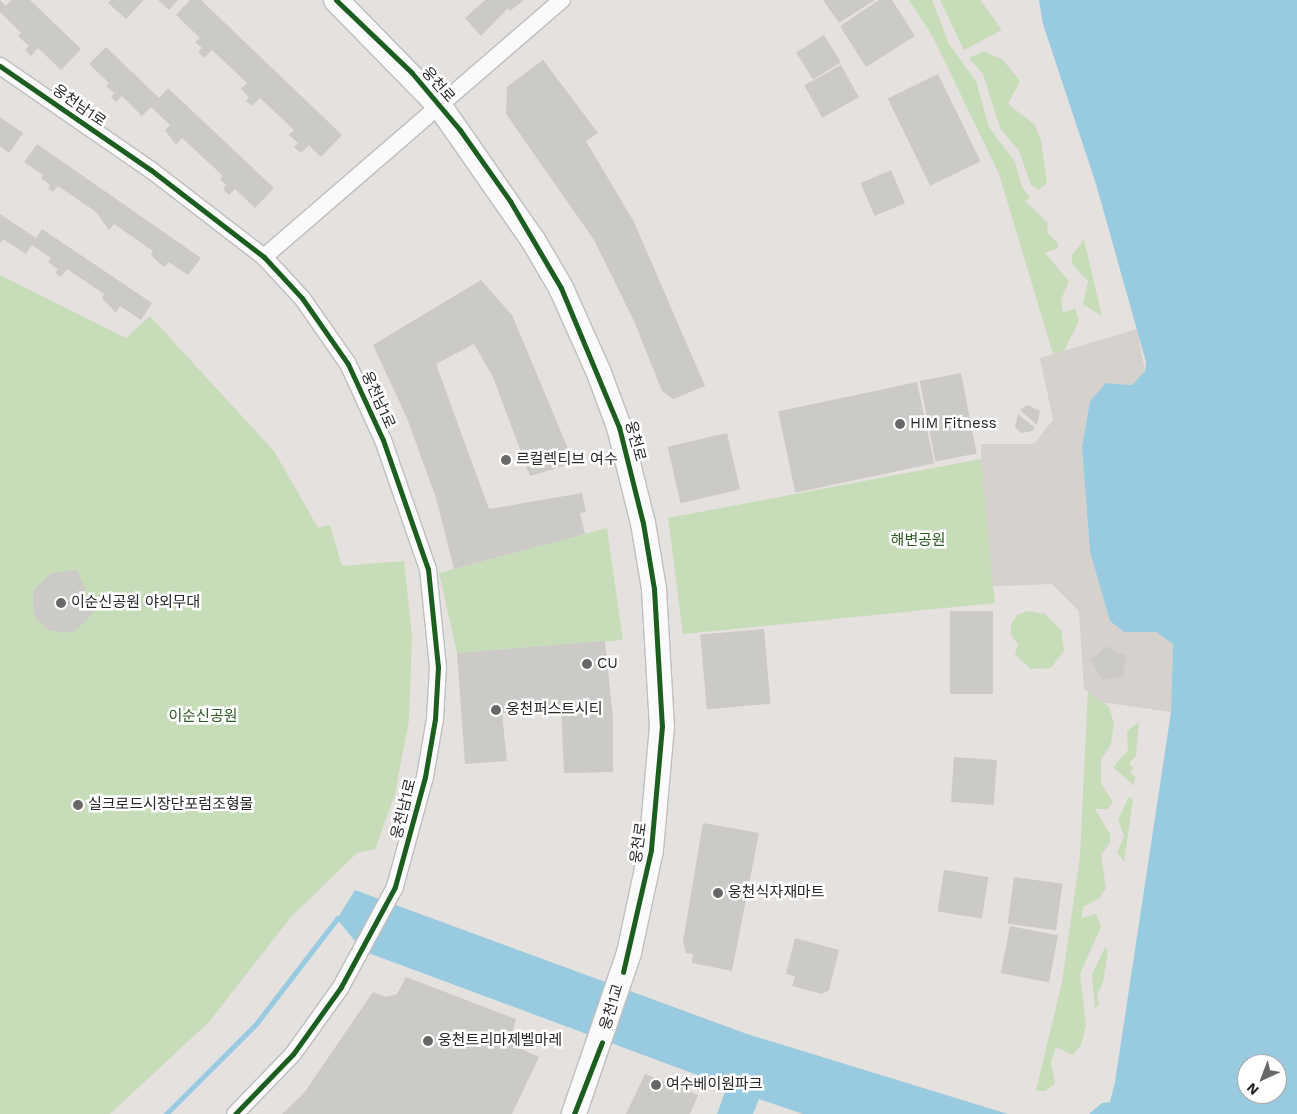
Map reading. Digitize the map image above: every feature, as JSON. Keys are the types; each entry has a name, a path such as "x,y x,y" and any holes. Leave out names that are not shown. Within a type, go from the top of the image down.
{"street":[{"name":"웅천로","path":"336,0 439,105 510,201 561,288 619,427 644,523 658,636 660,766 648,868 623,972"},
{"path":"264,257 562,0"},
{"name":"웅천남1로","path":"0,66 151,170 264,257 302,298 348,364 382,440 428,569 438,667 435,719 411,833 391,896 362,952 293,1054 234,1114"},
{"name":"웅천1교","path":"574,1114 602,1042 623,972"}],"green space":[{"path":"909,0 932,0 949,44 976,81 989,127 1015,162 1022,187 1030,198 1025,201 1047,222 1048,234 1058,243 1058,248 1045,253 1069,281 1061,300 1063,313 1075,308 1079,321 1064,351 1053,354 999,174 933,37"},
{"path":"940,0 980,0 1002,30 964,50"},
{"path":"984,51 1003,60 1020,81 1008,104 1034,124 1041,140 1047,183 1039,190 1031,185 1019,151 1000,128 983,74 969,58"},
{"path":"1084,240 1102,316 1083,304 1088,281 1072,264 1072,255"},
{"name":"이순신공원","path":"0,275 126,338 150,316 274,451 318,528 330,525 342,566 404,561 412,636 409,720 395,794 375,849 357,853 291,917 209,1022 110,1114 0,1114"},
{"name":"해변공원","path":"981,459 995,603 683,634 668,518"},
{"path":"607,528 623,640 457,653 439,573"},
{"path":"1028,611 1045,614 1061,630 1064,651 1051,668 1031,669 1015,655 1018,644 1011,635 1011,624 1017,615"},
{"path":"1088,688 1109,707 1114,723 1111,744 1101,760 1101,783 1113,802 1108,809 1095,809 1110,834 1110,843 1101,855 1106,888 1099,899 1084,906 1082,914 1082,918 1096,914 1101,927 1080,974 1086,1025 1081,1045 1073,1055 1056,1047 1051,1061 1055,1084 1045,1091 1036,1091 1062,982 1080,856"},
{"path":"1139,722 1136,756 1129,763 1133,768 1130,773 1135,776 1134,786 1113,767 1128,750 1127,731"},
{"path":"1129,797 1133,800 1124,862 1117,852 1124,836 1118,819"},
{"path":"1105,947 1108,951 1103,983 1097,995 1099,1005 1095,1008 1092,975"}],"shaded area":[{"path":"1137,329 1145,371 1132,385 1106,383 1090,401 1082,447 1090,552 1110,621 1124,632 1156,632 1173,644 1171,712 1100,702 1084,689 1079,611 1052,584 993,586 981,459 981,444 1034,444 1053,420 1040,358"}],"water":[{"path":"1039,0 1297,0 1297,1114 1089,1114 1102,1103 1110,1102 1115,1082 1171,712 1173,644 1156,632 1124,632 1110,621 1090,552 1082,447 1090,401 1106,383 1132,385 1145,371 1146,362 1096,184 1043,24"},
{"path":"355,890 747,1034 1008,1114 803,1114 759,1099 753,1114 717,1114 727,1086 363,951 337,919"}],"building":[{"path":"0,0 6,6 11,0 30,0 81,49 61,70 38,48 31,56 25,50 29,46 18,36 21,33 0,12"},
{"path":"111,0 144,0 126,19 108,3"},
{"path":"158,0 178,0 169,10"},
{"path":"190,0 201,0 342,135 321,157 309,145 301,153 294,147 298,143 289,135 294,130 260,98 252,106 246,101 249,97 241,89 247,83 212,50 204,58 198,52 202,48 195,42 200,38 176,15"},
{"path":"485,0 524,0 510,11 508,8 481,36 465,18"},
{"path":"823,0 875,0 839,23"},
{"path":"879,0 892,0 915,36 866,67 840,26"},
{"path":"824,35 841,62 813,80 796,52"},
{"path":"106,47 159,98 168,88 274,188 255,208 235,189 229,195 223,189 226,185 220,179 223,176 182,138 176,145 165,130 170,125 151,107 142,116 122,96 116,102 111,97 114,93 106,86 109,83 89,64"},
{"path":"543,60 598,133 586,141 634,222 705,386 673,399 662,391 634,321 594,240 506,114 507,87"},
{"path":"841,65 859,97 822,118 804,85"},
{"path":"938,74 981,161 930,186 888,99"},
{"path":"0,117 23,133 9,153 0,146"},
{"path":"37,144 201,258 188,275 168,262 165,267 159,263 151,255 153,251 114,224 109,230 96,212 58,186 53,192 48,188 50,185 41,178 43,175 24,162"},
{"path":"891,170 905,203 875,216 861,183"},
{"path":"0,214 36,238 42,229 152,303 141,320 120,306 116,313 102,298 104,294 67,269 61,277 55,273 58,269 48,262 51,258 32,245 26,254 3,239 0,244"},
{"path":"481,280 512,315 574,463 530,476 493,377 474,344 436,364 489,509 582,493 586,512 580,513 585,534 454,569 436,498 407,418 373,345"},
{"path":"961,373 977,453 935,462 920,381"},
{"path":"917,382 934,463 795,493 778,412"},
{"path":"1027,405 1040,411 1037,425 1020,410"},
{"path":"1018,414 1035,428 1032,431 1021,433 1015,427"},
{"path":"727,433 740,490 681,503 668,447"},
{"name":"이순신공원 야외무대","path":"77,570 94,612 75,631 63,633 46,629 34,616 33,591 51,573"},
{"path":"950,611 993,611 993,694 950,694"},
{"path":"764,629 771,704 707,709 700,635"},
{"name":"웅천퍼스트시티","path":"605,641 613,718 613,772 564,773 561,707 502,713 507,761 465,764 457,653"},
{"path":"1106,646 1126,656 1123,677 1102,680 1091,660"},
{"path":"954,757 997,760 994,805 951,802"},
{"path":"703,823 759,833 732,971 692,963 693,954 686,953 683,941"},
{"path":"944,870 988,877 982,919 937,911"},
{"path":"1014,877 1063,884 1056,930 1007,924"},
{"path":"1010,926 1058,935 1049,982 1001,973"},
{"path":"795,938 839,950 829,990 822,994 792,986 795,976 786,974"},
{"name":"웅천트리마제벨마레","path":"406,977 516,1019 512,1033 521,1049 539,1057 512,1114 282,1114 304,1093 373,992 386,997 397,994"},
{"name":"여수베이원파크","path":"645,1074 698,1095 690,1114 626,1114"}],"waterway":[{"path":"166,1114 256,1024 337,919"}],"cycle path":[{"path":"336,0 412,73 460,130 510,201 561,288 619,427 643,523 654,589 662,726 651,850 623,972"},
{"path":"0,66 151,170 264,257 302,298 348,364 383,440 428,569 438,667 435,719 425,777 395,887 341,987 293,1054 235,1114"},
{"path":"574,1114 602,1042"}],"place":[{"name":"HIM Fitness","path":"900,424"},
{"name":"르컬렉티브 여수","path":"506,460"},
{"name":"이순신공원 야외무대","path":"61,603"},
{"name":"CU","path":"587,664"},
{"name":"웅천퍼스트시티","path":"496,710"},
{"name":"실크로드시장단포럼조형물","path":"78,805"},
{"name":"웅천식자재마트","path":"718,893"},
{"name":"웅천트리마제벨마레","path":"428,1041"},
{"name":"여수베이원파크","path":"656,1085"}]}
